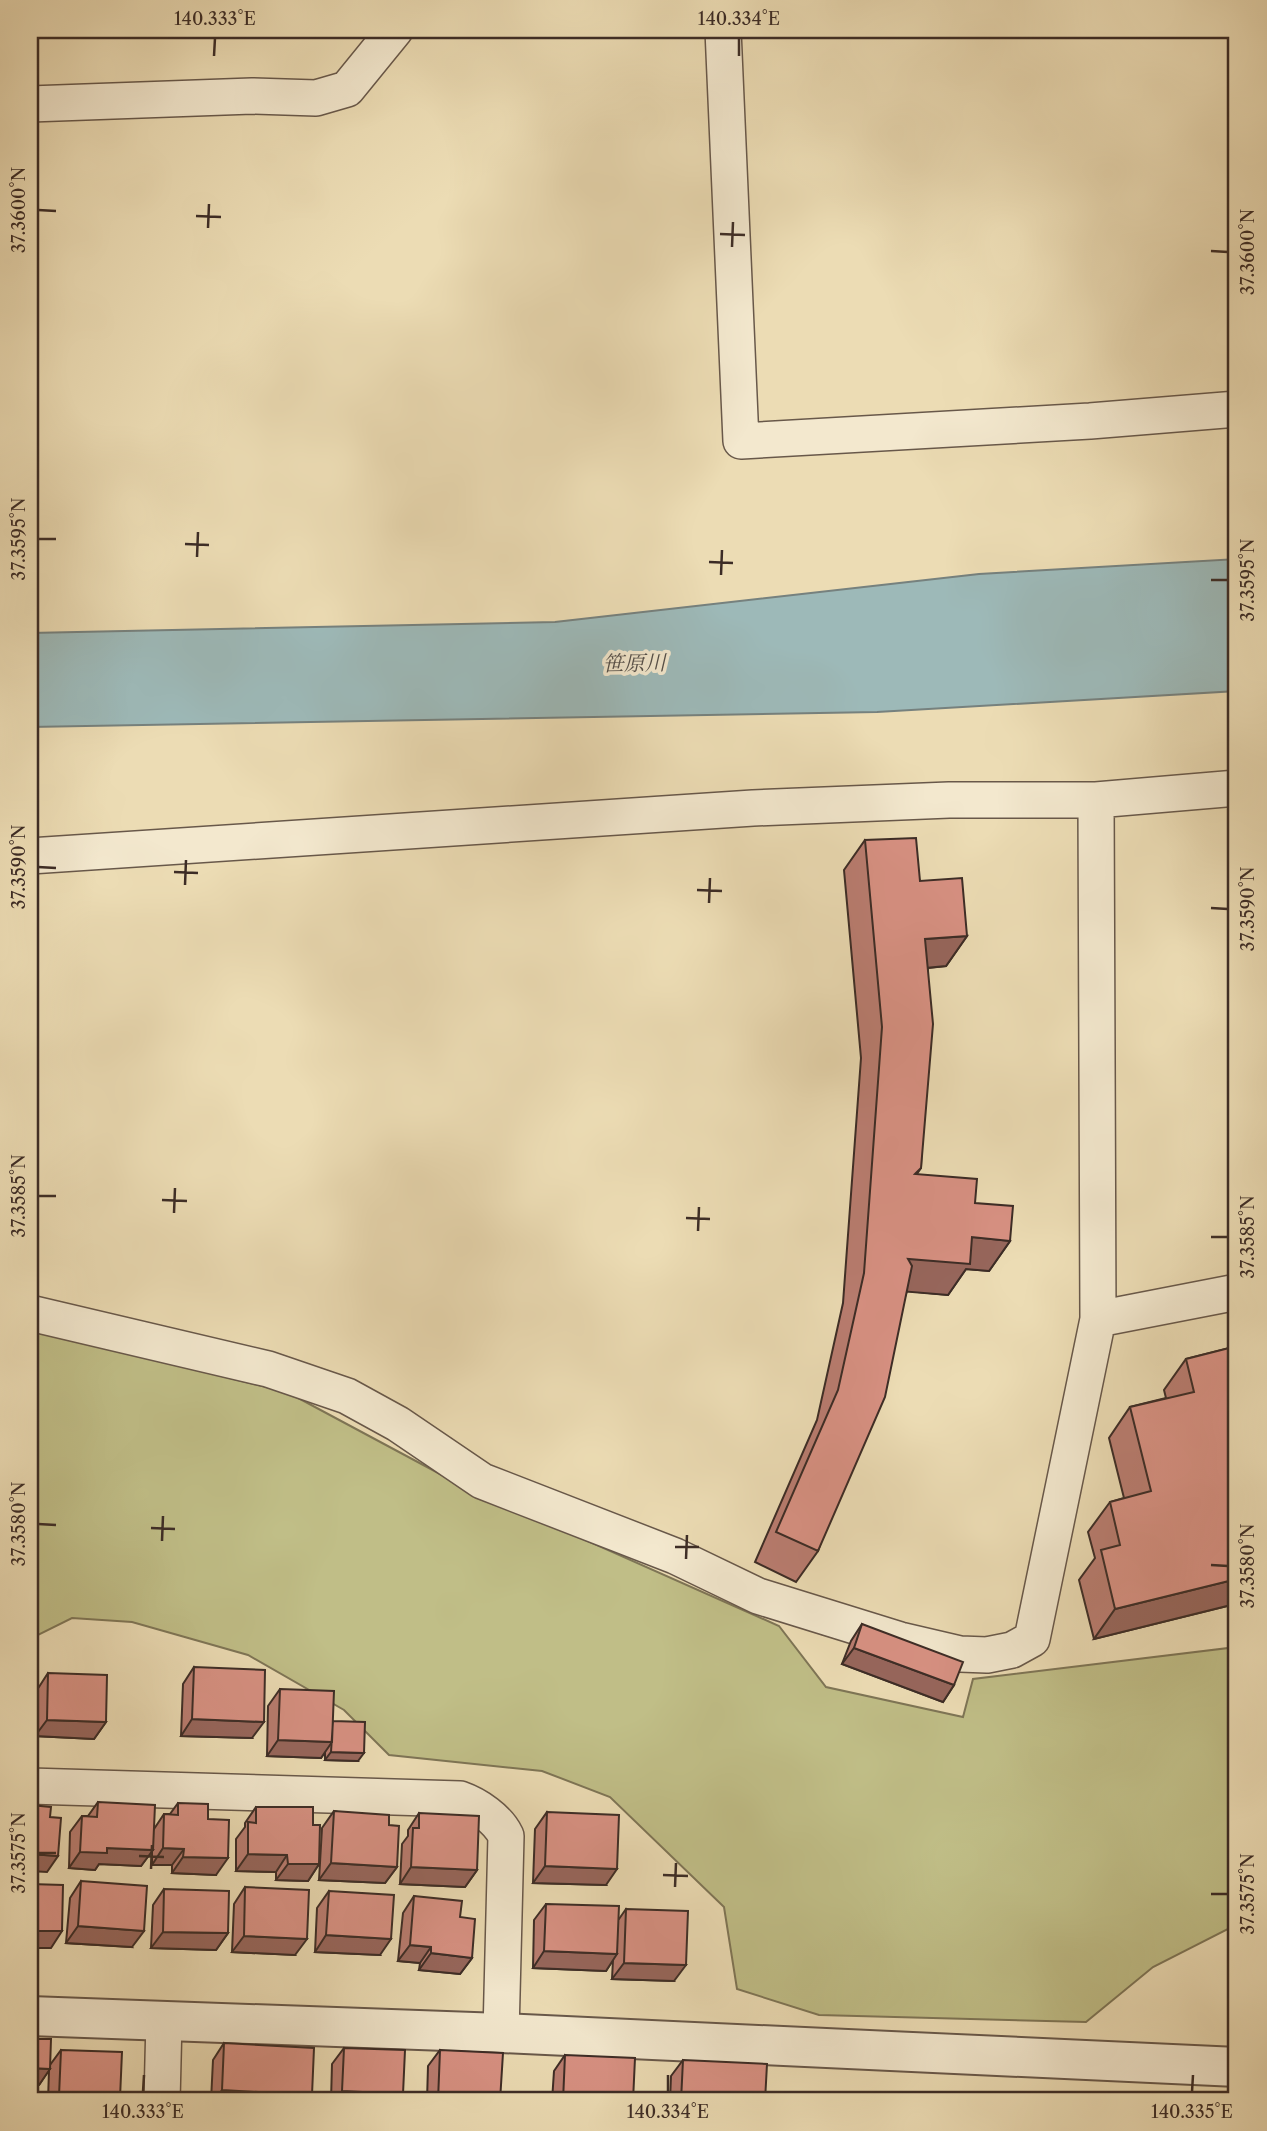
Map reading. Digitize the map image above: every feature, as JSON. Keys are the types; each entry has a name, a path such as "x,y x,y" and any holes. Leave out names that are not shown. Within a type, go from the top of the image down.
{"street":[{"path":"30,104 252,96 316,98 347,89 395,30"},
{"path":"723,30 741,441 1090,421 1237,409"},
{"path":"30,856 753,808 949,800 1096,800 1237,788"},
{"path":"30,1313 268,1369 347,1396 398,1424 482,1481 675,1556 758,1596 900,1640 960,1654 987,1655 1013,1650 1032,1639 1098,1319 1096,800"},
{"path":"1098,1319 1237,1293"},
{"path":"30,1786 460,1799 474,1804 503,1829 506,1836 501,2033"},
{"path":"30,2016 501,2033 1237,2067"},
{"path":"162,2101 164,2020"}],"shaded area":[{"path":"30,1329 287,1392 455,1482 779,1626 826,1687 963,1717 973,1679 1237,1647 1237,1921 1230,1928 1153,1967 1086,2022 819,2015 737,1989 724,1907 610,1797 542,1771 389,1755 344,1710 248,1655 132,1622 72,1618 30,1639"}],"water":[{"name":"笹原川","path":"1237,559 1237,691 877,712 30,727 30,633 555,622 979,574"}],"building":[{"path":"916,838 920,881 962,878 967,936 925,939 933,1024 921,1168 915,1174 977,1179 975,1203 1013,1206 1010,1241 972,1237 970,1264 908,1259 912,1266 885,1397 818,1551 776,1532 838,1390 864,1273 882,1027 865,840"},
{"path":"1237,1346 1237,1579 1115,1609 1101,1550 1120,1545 1110,1502 1151,1491 1130,1407 1194,1392 1186,1359"},
{"path":"862,1624 963,1662 954,1685 854,1648"},
{"path":"194,1667 265,1670 264,1722 192,1719"},
{"path":"48,1673 107,1675 106,1722 47,1720"},
{"path":"280,1689 334,1691 332,1742 278,1740"},
{"path":"333,1721 365,1722 364,1753 331,1752"},
{"path":"98,1802 155,1805 153,1850 107,1848 107,1853 80,1852 82,1816 97,1817"},
{"path":"178,1803 208,1804 208,1819 229,1820 228,1858 183,1857 184,1849 163,1848 164,1814 178,1815"},
{"path":"30,1805 51,1807 50,1817 61,1818 58,1856 30,1854"},
{"path":"256,1807 313,1807 313,1825 320,1825 319,1864 288,1864 287,1855 248,1854 248,1822 256,1823"},
{"path":"334,1811 389,1815 389,1825 399,1826 397,1867 331,1863"},
{"path":"547,1812 619,1815 617,1869 545,1866"},
{"path":"419,1813 479,1816 477,1870 411,1867 413,1828 419,1828"},
{"path":"81,1881 147,1886 144,1931 78,1926"},
{"path":"30,1884 63,1885 62,1931 30,1931"},
{"path":"245,1887 309,1890 307,1939 244,1936"},
{"path":"164,1889 229,1891 228,1933 163,1932"},
{"path":"329,1891 394,1895 391,1939 326,1935"},
{"path":"414,1896 462,1901 460,1917 475,1919 472,1958 431,1953 431,1947 410,1945"},
{"path":"546,1904 619,1906 617,1954 544,1951"},
{"path":"626,1909 688,1911 686,1965 624,1963"},
{"path":"30,2039 51,2039 50,2069 30,2068"},
{"path":"224,2043 314,2048 312,2095 222,2090"},
{"path":"344,2048 405,2050 403,2094 342,2091"},
{"path":"61,2050 122,2052 120,2098 59,2096"},
{"path":"440,2050 503,2053 500,2101 438,2101"},
{"path":"565,2055 635,2058 633,2101 563,2101"},
{"path":"683,2060 767,2064 765,2101 681,2101"}]}
